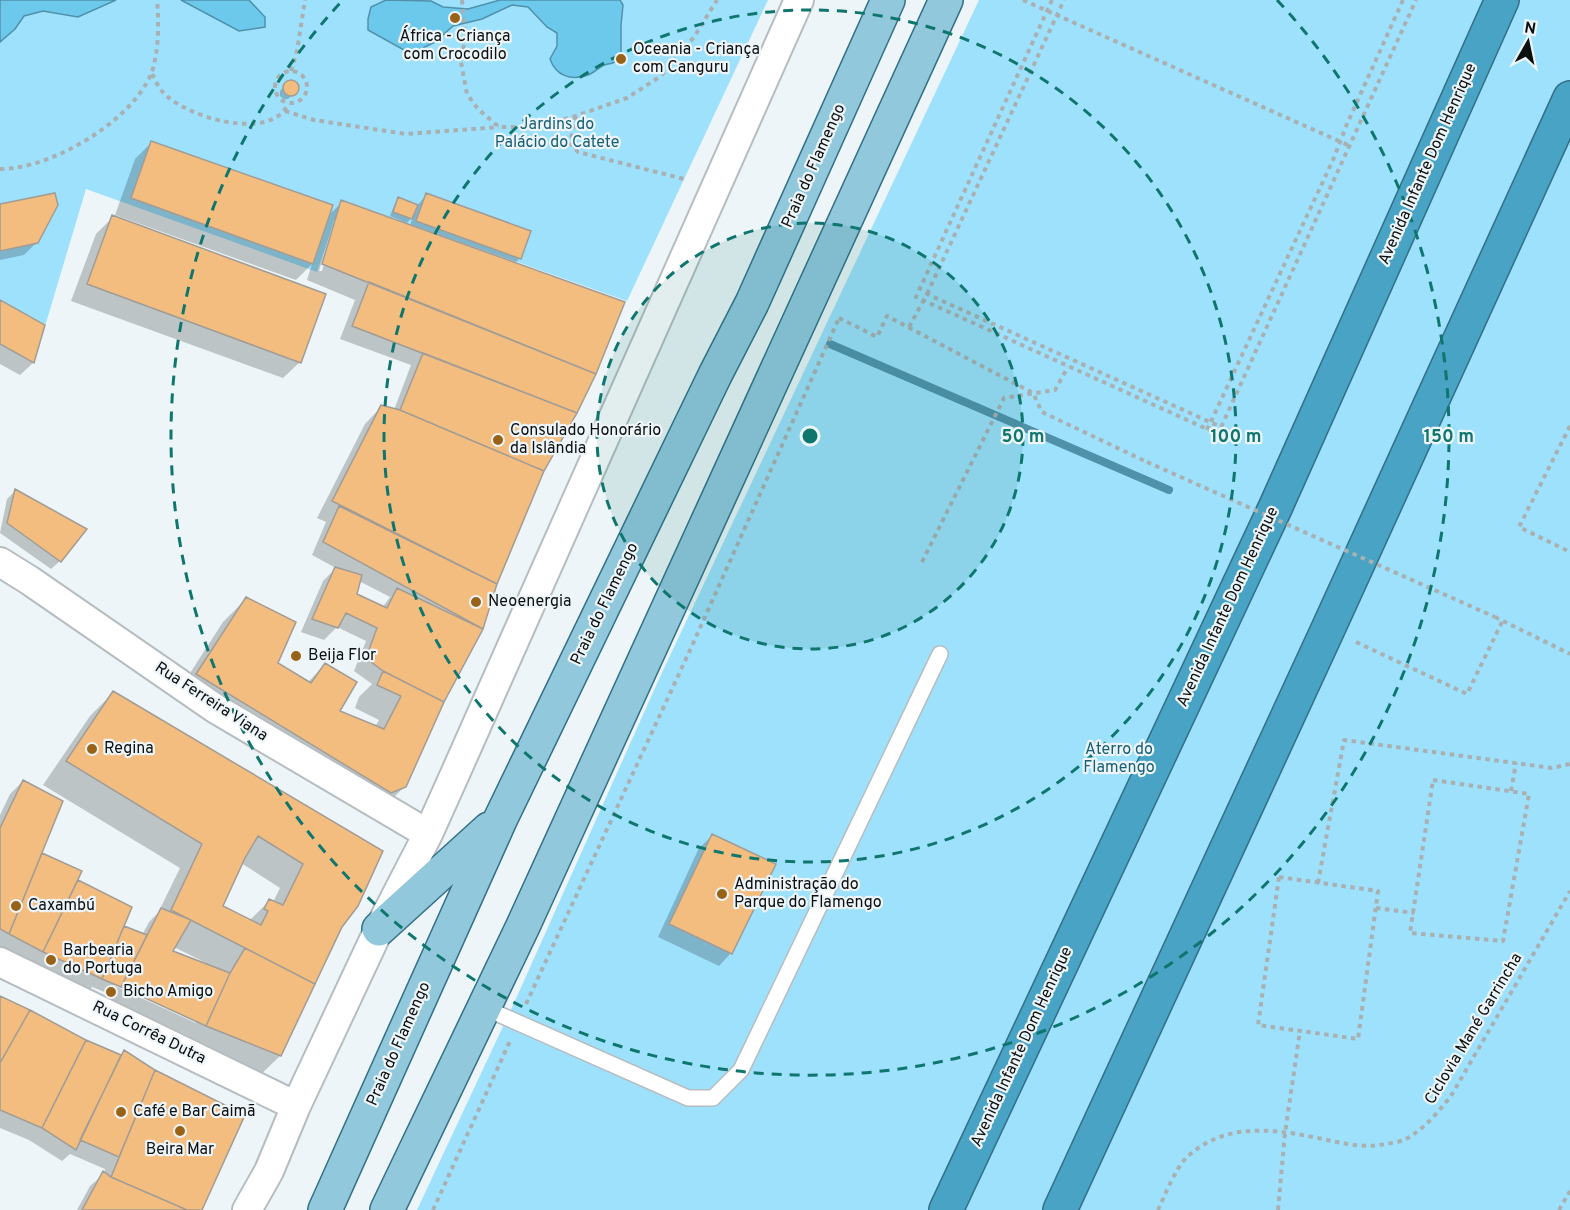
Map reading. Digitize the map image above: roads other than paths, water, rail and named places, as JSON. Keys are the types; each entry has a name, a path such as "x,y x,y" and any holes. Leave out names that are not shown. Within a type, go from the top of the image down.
{"highway":[{"name":"Avenida Infante Dom Henrique","path":"946,1210 1276,506 1502,0"},
{"path":"1060,1210 1570,98"}],"main road":[{"name":"Praia do Flamengo","path":"325,1210 500,820 752,303 888,0"},
{"path":"387,1210 485,1008 946,0"},
{"path":"379,929 500,820"}],"street":[{"path":"247,1210 269,1171 379,929 428,834 799,0"},
{"name":"Rua Ferreira Viana","path":"0,562 216,709 428,834"},
{"name":"Rua Corrêa Dutra","path":"0,962 297,1106"}],"lane":[{"path":"485,1008 688,1098 713,1098 741,1070 940,654"}],"waterway":[{"path":"830,344 1169,490"}],"place":[{"name":"África - Criança com Crocodilo","path":"455,18"},
{"name":"Oceania - Criança com Canguru","path":"621,59"},
{"name":"Consulado Honorário da Islândia","path":"498,440"},
{"name":"Neoenergia","path":"476,602"},
{"name":"Beija Flor","path":"296,656"},
{"name":"Regina","path":"92,749"},
{"name":"Administração do Parque do Flamengo","path":"722,894"},
{"name":"Caxambú","path":"16,906"},
{"name":"Barbearia do Portuga","path":"51,960"},
{"name":"Bicho Amigo","path":"111,992"},
{"name":"Café e Bar Caimã","path":"121,1112"},
{"name":"Beira Mar","path":"180,1131"}],"park label":[{"name":"Jardins do Palácio do Catete","path":"557,134"},
{"name":"Aterro do Flamengo","path":"1119,759"}]}
